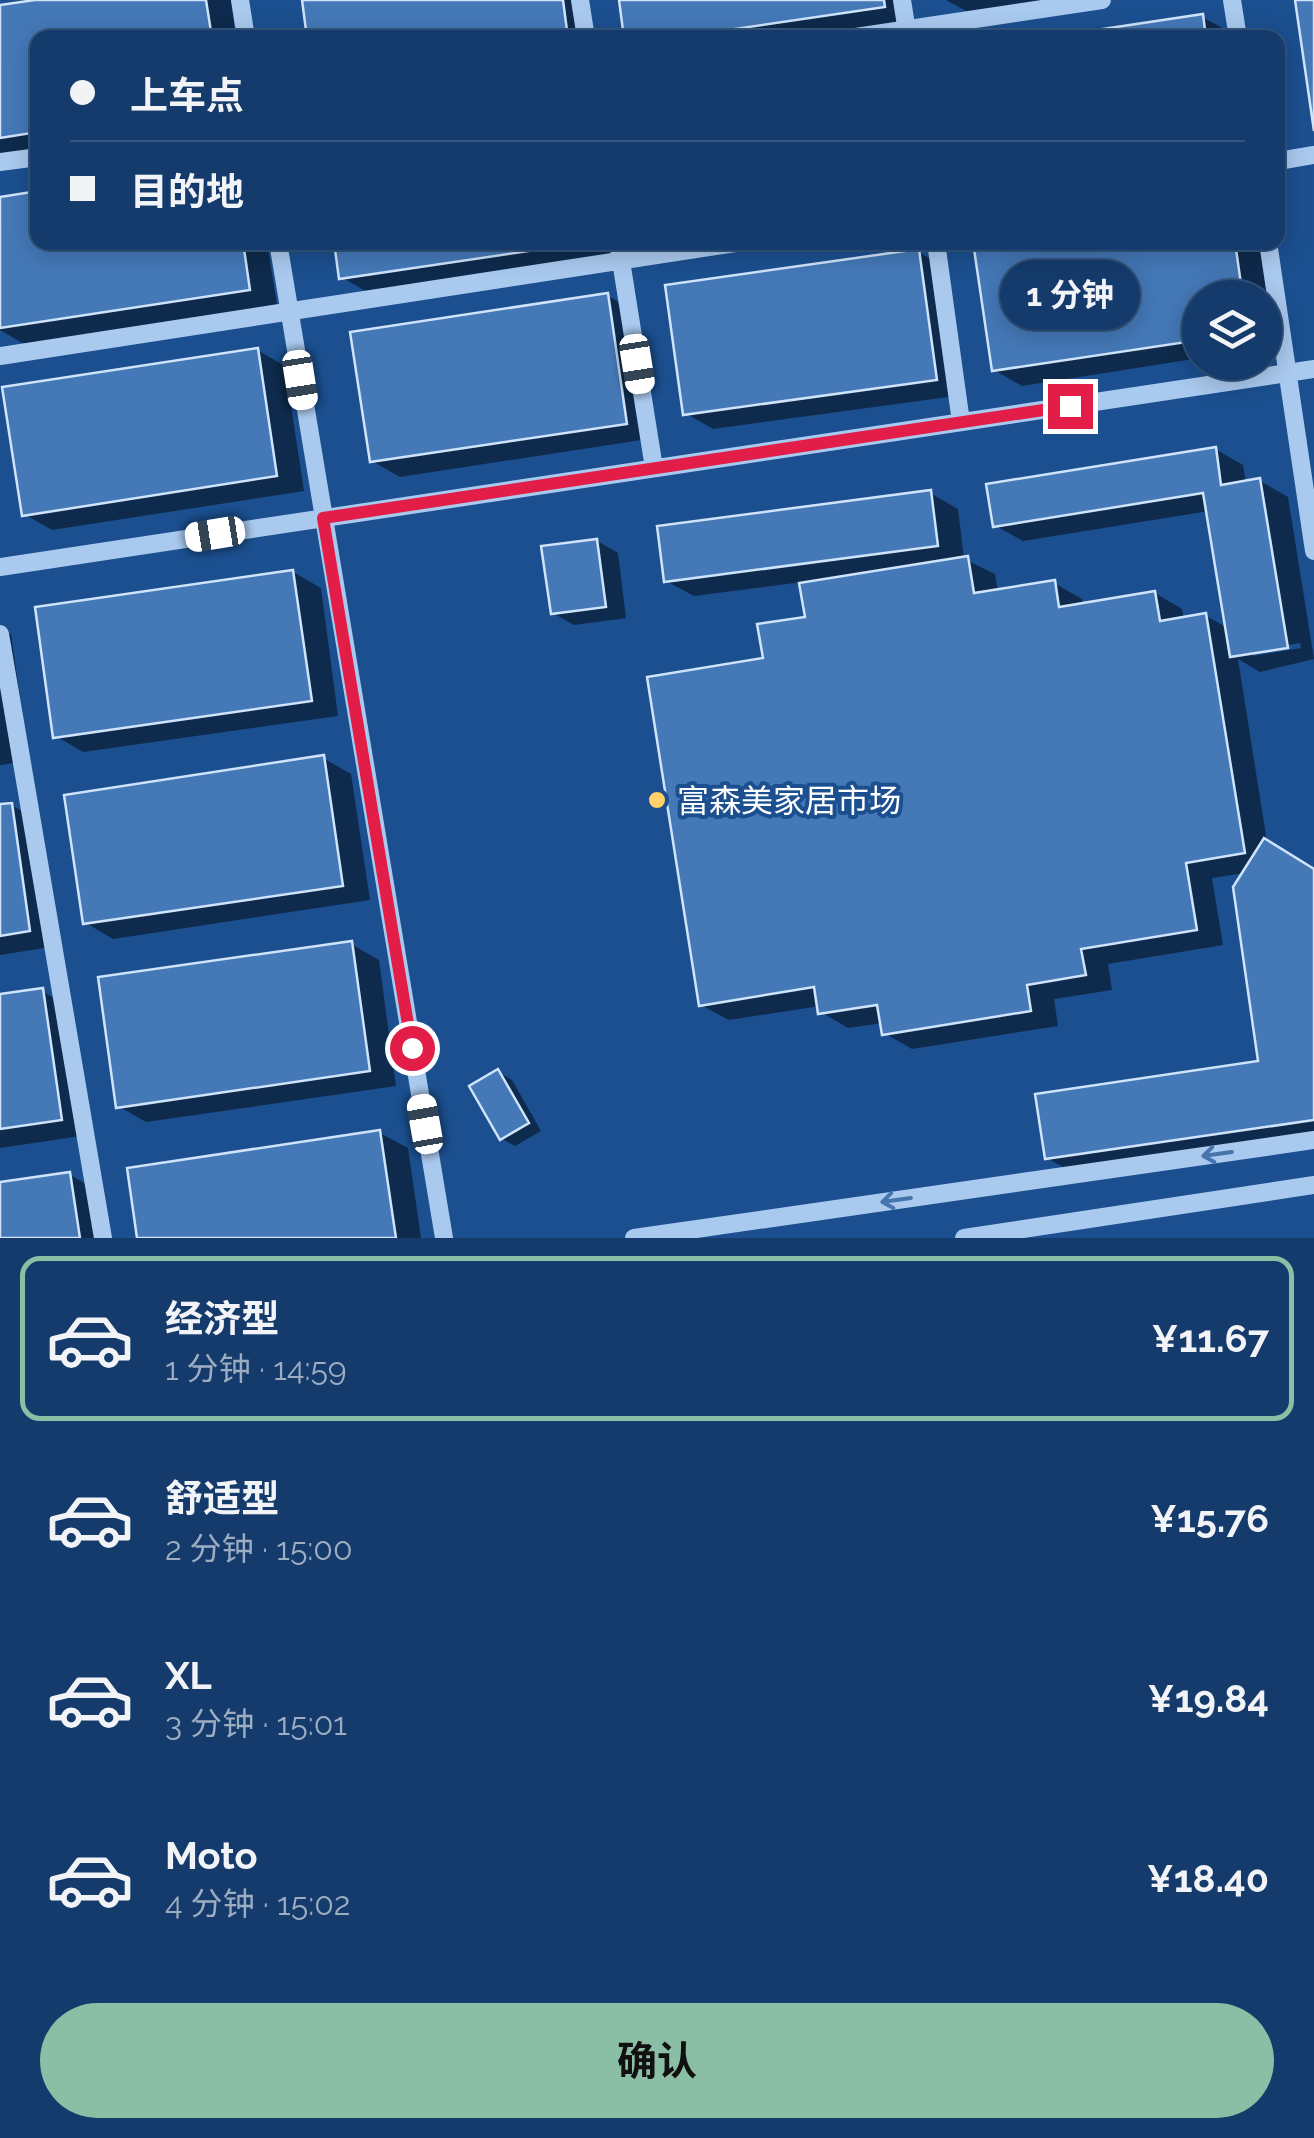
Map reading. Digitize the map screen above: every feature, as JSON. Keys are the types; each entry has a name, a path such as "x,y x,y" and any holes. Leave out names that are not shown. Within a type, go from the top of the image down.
{"street":[{"path":"240,0 245,30"},
{"path":"580,0 585,30"},
{"path":"902,0 907,30"},
{"path":"926,30 1102,0"},
{"path":"1232,0 1237,30"},
{"path":"1285,159 1314,155"},
{"path":"0,162 30,158"},
{"path":"279,250 444,1238"},
{"path":"937,250 960,422"},
{"path":"1269,250 1314,551"},
{"path":"0,356 289,312 620,252 654,468"},
{"path":"0,567 1314,368"},
{"path":"0,634 103,1238"},
{"path":"634,1238 1314,1140"},
{"path":"964,1238 1314,1186"}],"building":[{"path":"35,0 206,0 211,30 30,30 30,133 0,138 0,5"},
{"path":"302,0 563,0 567,30 306,30"},
{"path":"619,0 884,0 885,7 728,30 623,30"},
{"path":"1295,0 1314,0 1314,131"},
{"path":"1203,14 1205,30 1096,30"},
{"path":"30,192 30,250 244,250 250,290 0,328 0,197"},
{"path":"335,250 536,250 339,279"},
{"path":"919,250 937,380 683,415 665,285"},
{"path":"974,250 1236,250 1240,280 1182,280 1182,343 992,371"},
{"path":"608,293 627,424 370,462 350,332"},
{"path":"258,348 277,476 22,516 2,387"},
{"path":"1216,447 1221,485 1260,478 1288,648 1230,657 1203,493 993,527 986,484"},
{"path":"931,490 938,546 664,582 657,526"},
{"path":"597,539 606,607 551,614 541,546"},
{"path":"968,556 974,593 1055,580 1059,607 1155,591 1160,621 1206,613 1245,853 1186,863 1197,930 1081,949 1086,975 1027,985 1031,1011 882,1035 877,1005 818,1014 814,987 699,1006 647,677 763,658 757,624 805,617 799,583"},
{"path":"293,570 312,701 53,738 35,607"},
{"path":"324,755 343,886 83,924 64,795"},
{"path":"12,803 30,931 0,936 0,804"},
{"path":"1264,838 1314,869 1314,1120 1045,1159 1035,1094 1258,1061 1233,887"},
{"path":"352,941 370,1071 116,1108 98,977"},
{"path":"43,988 62,1120 0,1129 0,994"},
{"path":"498,1069 529,1123 500,1140 469,1086"},
{"path":"380,1130 396,1238 137,1238 127,1168"},
{"path":"70,1172 80,1238 0,1238 0,1182"}],"place":[{"name":"富森美家居市场","path":"657,800"}],"route":[{"path":"412,1048 323,518 1070,406"}]}
